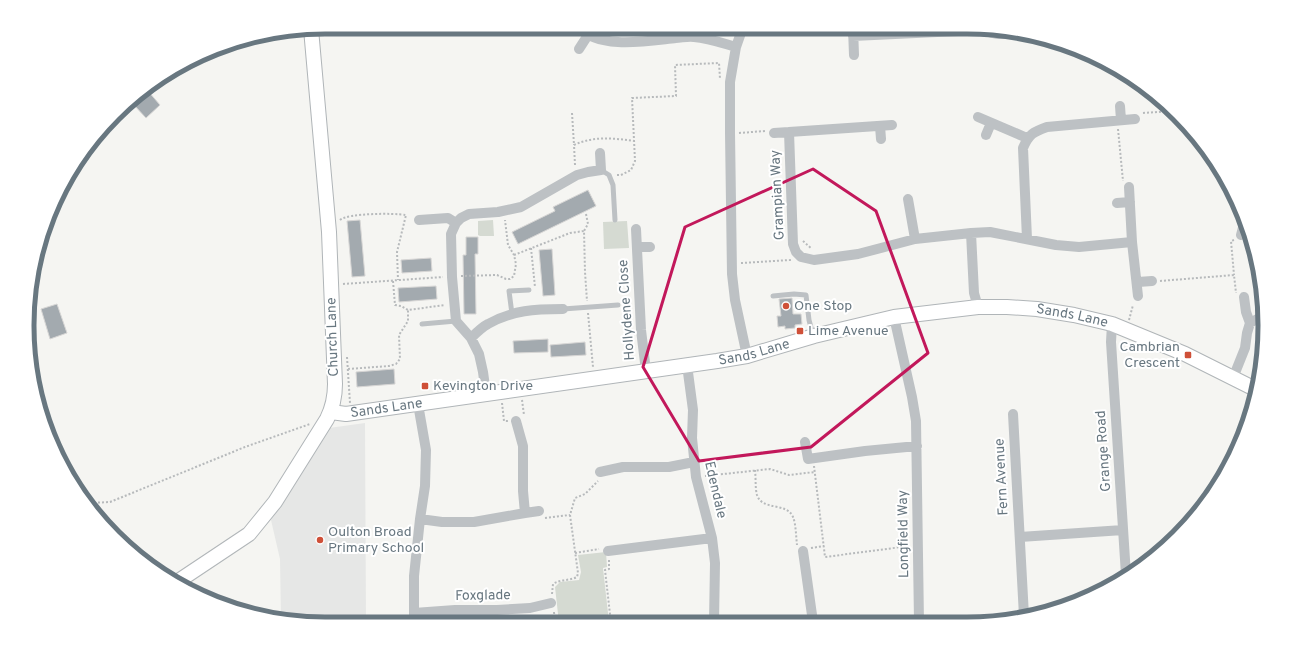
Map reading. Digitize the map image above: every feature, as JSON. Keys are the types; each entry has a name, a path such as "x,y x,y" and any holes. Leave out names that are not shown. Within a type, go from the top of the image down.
{"street":[{"path":"740,34 736,46 730,82 732,264 735,300 747,356"},
{"path":"853,34 854,55"},
{"name":"Church Lane","path":"182,579 249,534 275,502 329,415 334,399 335,384 329,232 311,35"},
{"path":"579,49 588,35 598,39 611,41 639,42 694,37 736,46"},
{"path":"1119,120 1120,106"},
{"path":"978,117 1027,138"},
{"path":"1027,239 1023,148 1027,138 1033,132 1046,127 1135,119"},
{"path":"986,135 992,122"},
{"name":"Grampian Way","path":"774,133 892,125"},
{"path":"880,126 881,139"},
{"name":"Grampian Way","path":"789,132 793,244 796,252 801,257"},
{"path":"486,394 484,372 479,354 471,338 456,321 452,277 451,234 456,223 461,218 469,214 498,212 520,207 577,175 588,172 605,173 600,153"},
{"path":"1129,187 1132,242 1138,282 1138,296"},
{"path":"908,199 916,239"},
{"path":"1117,203 1130,202"},
{"path":"419,220 448,218 456,223"},
{"name":"Hollydene Close","path":"636,229 641,330 646,371"},
{"path":"1241,235 1242,230"},
{"path":"971,232 974,293 978,307"},
{"path":"801,257 814,260 858,254 916,239 971,232 990,232 1056,245 1079,247 1132,242"},
{"name":"Hollydene Close","path":"637,247 650,247"},
{"path":"1138,282 1152,281"},
{"path":"1244,297 1246,312 1250,323"},
{"name":"Sands Lane","path":"329,415 346,414 717,362 747,356 814,336 894,316 978,307 1038,309 1074,314 1118,327 1185,354 1251,387"},
{"path":"471,338 486,324 512,314 538,309 563,309"},
{"name":"Longfield Way","path":"894,316 916,421 919,617"},
{"path":"1233,378 1245,348 1246,333 1250,323 1258,319"},
{"name":"Grange Road","path":"1118,327 1111,342 1126,569"},
{"name":"Edendale","path":"687,365 693,410 692,438 696,477 712,538 715,563 714,617"},
{"path":"414,617 414,576 425,486 426,450 418,404"},
{"name":"Fern Avenue","path":"1013,414 1024,611"},
{"path":"516,421 523,446 523,491 525,513"},
{"path":"805,442 808,458 917,446"},
{"path":"600,472 623,466 669,466 694,462"},
{"path":"420,518 442,522 474,522 539,512"},
{"path":"1020,537 1123,530"},
{"path":"608,551 712,538"},
{"path":"803,550 812,617"},
{"name":"Foxglade","path":"419,617 455,610 530,608 551,603"}],"lane":[{"path":"605,173 613,185 616,220"},
{"path":"512,314 509,291 529,290"},
{"path":"773,296 794,294 806,295 809,320 814,336"},
{"path":"563,309 618,305"},
{"path":"422,324 456,321"}],"path":[{"path":"605,173 621,175 631,170 635,161 632,98 676,96 675,65 719,63 720,82 730,82"},
{"path":"1135,119 1140,113 1165,111"},
{"path":"572,113 574,145"},
{"path":"1119,120 1123,186 1129,187"},
{"path":"730,133 772,131 774,133"},
{"path":"342,284 498,275 510,280 514,276 516,264 514,254 508,246 505,211"},
{"path":"337,223 341,218 347,216 396,213 406,215 397,252 398,280"},
{"path":"514,254 570,233 584,231 588,224 586,214"},
{"path":"793,232 823,259"},
{"path":"1241,235 1231,241 1236,293 1244,297"},
{"path":"531,248 538,309"},
{"path":"732,264 791,260 801,257"},
{"path":"1152,281 1234,275"},
{"path":"393,281 395,305 408,310 454,304"},
{"path":"1118,327 1130,319 1133,307 1133,296 1138,296"},
{"path":"348,370 396,364 400,359 399,335 408,321 408,310"},
{"path":"500,392 504,421 516,421 524,416 520,389"},
{"path":"94,503 110,502 252,444 329,415"},
{"path":"813,458 825,557 918,545"},
{"path":"696,477 770,469 790,475 815,472"},
{"path":"755,470 758,496 760,500 766,504 784,508 789,512 793,517 798,548 803,550"},
{"path":"551,603 553,584 557,581 571,580 577,577 578,573 570,515 575,498 585,494 598,480 600,472"},
{"path":"539,512 544,518 570,515"},
{"path":"575,552 604,549 608,551 609,568 605,570 610,617"}],"highlighted area":[{"path":"813,169 876,211 928,353 811,447 699,461 643,367 685,227"}],"shaded area":[{"path":"493,220 494,236 478,235 478,221"},
{"path":"627,221 629,248 604,249 603,222"},
{"name":"Oulton Broad Primary School","path":"365,423 366,617 326,617 281,614 280,559 271,520 329,428"},
{"path":"606,552 607,567 603,568 608,617 558,617 555,587 560,582 579,580 581,572 578,555"}],"building":[{"path":"150,93 160,105 146,118 134,105"},
{"path":"588,190 596,206 518,244 512,232 555,211 553,207"},
{"path":"360,220 365,276 352,277 347,221"},
{"path":"466,237 478,237 478,254 475,254 476,314 464,314 463,255 466,255"},
{"path":"552,249 555,295 543,296 539,250"},
{"path":"431,258 432,271 402,273 401,260"},
{"path":"436,286 437,299 399,302 398,288"},
{"name":"One Stop","path":"792,298 793,314 801,314 802,324 795,325 795,328 785,329 785,326 778,327 777,316 781,316 779,299"},
{"path":"57,304 67,333 50,339 41,309"},
{"path":"548,339 548,352 514,353 513,341"},
{"path":"585,342 586,355 551,357 550,345"},
{"path":"394,369 395,384 357,387 356,372"}],"place":[{"name":"One Stop","path":"786,306"},
{"name":"Lime Avenue","path":"800,331"},
{"name":"Cambrian Crescent","path":"1188,355"},
{"name":"Kevington Drive","path":"425,386"},
{"name":"Oulton Broad Primary School","path":"320,540"}]}
